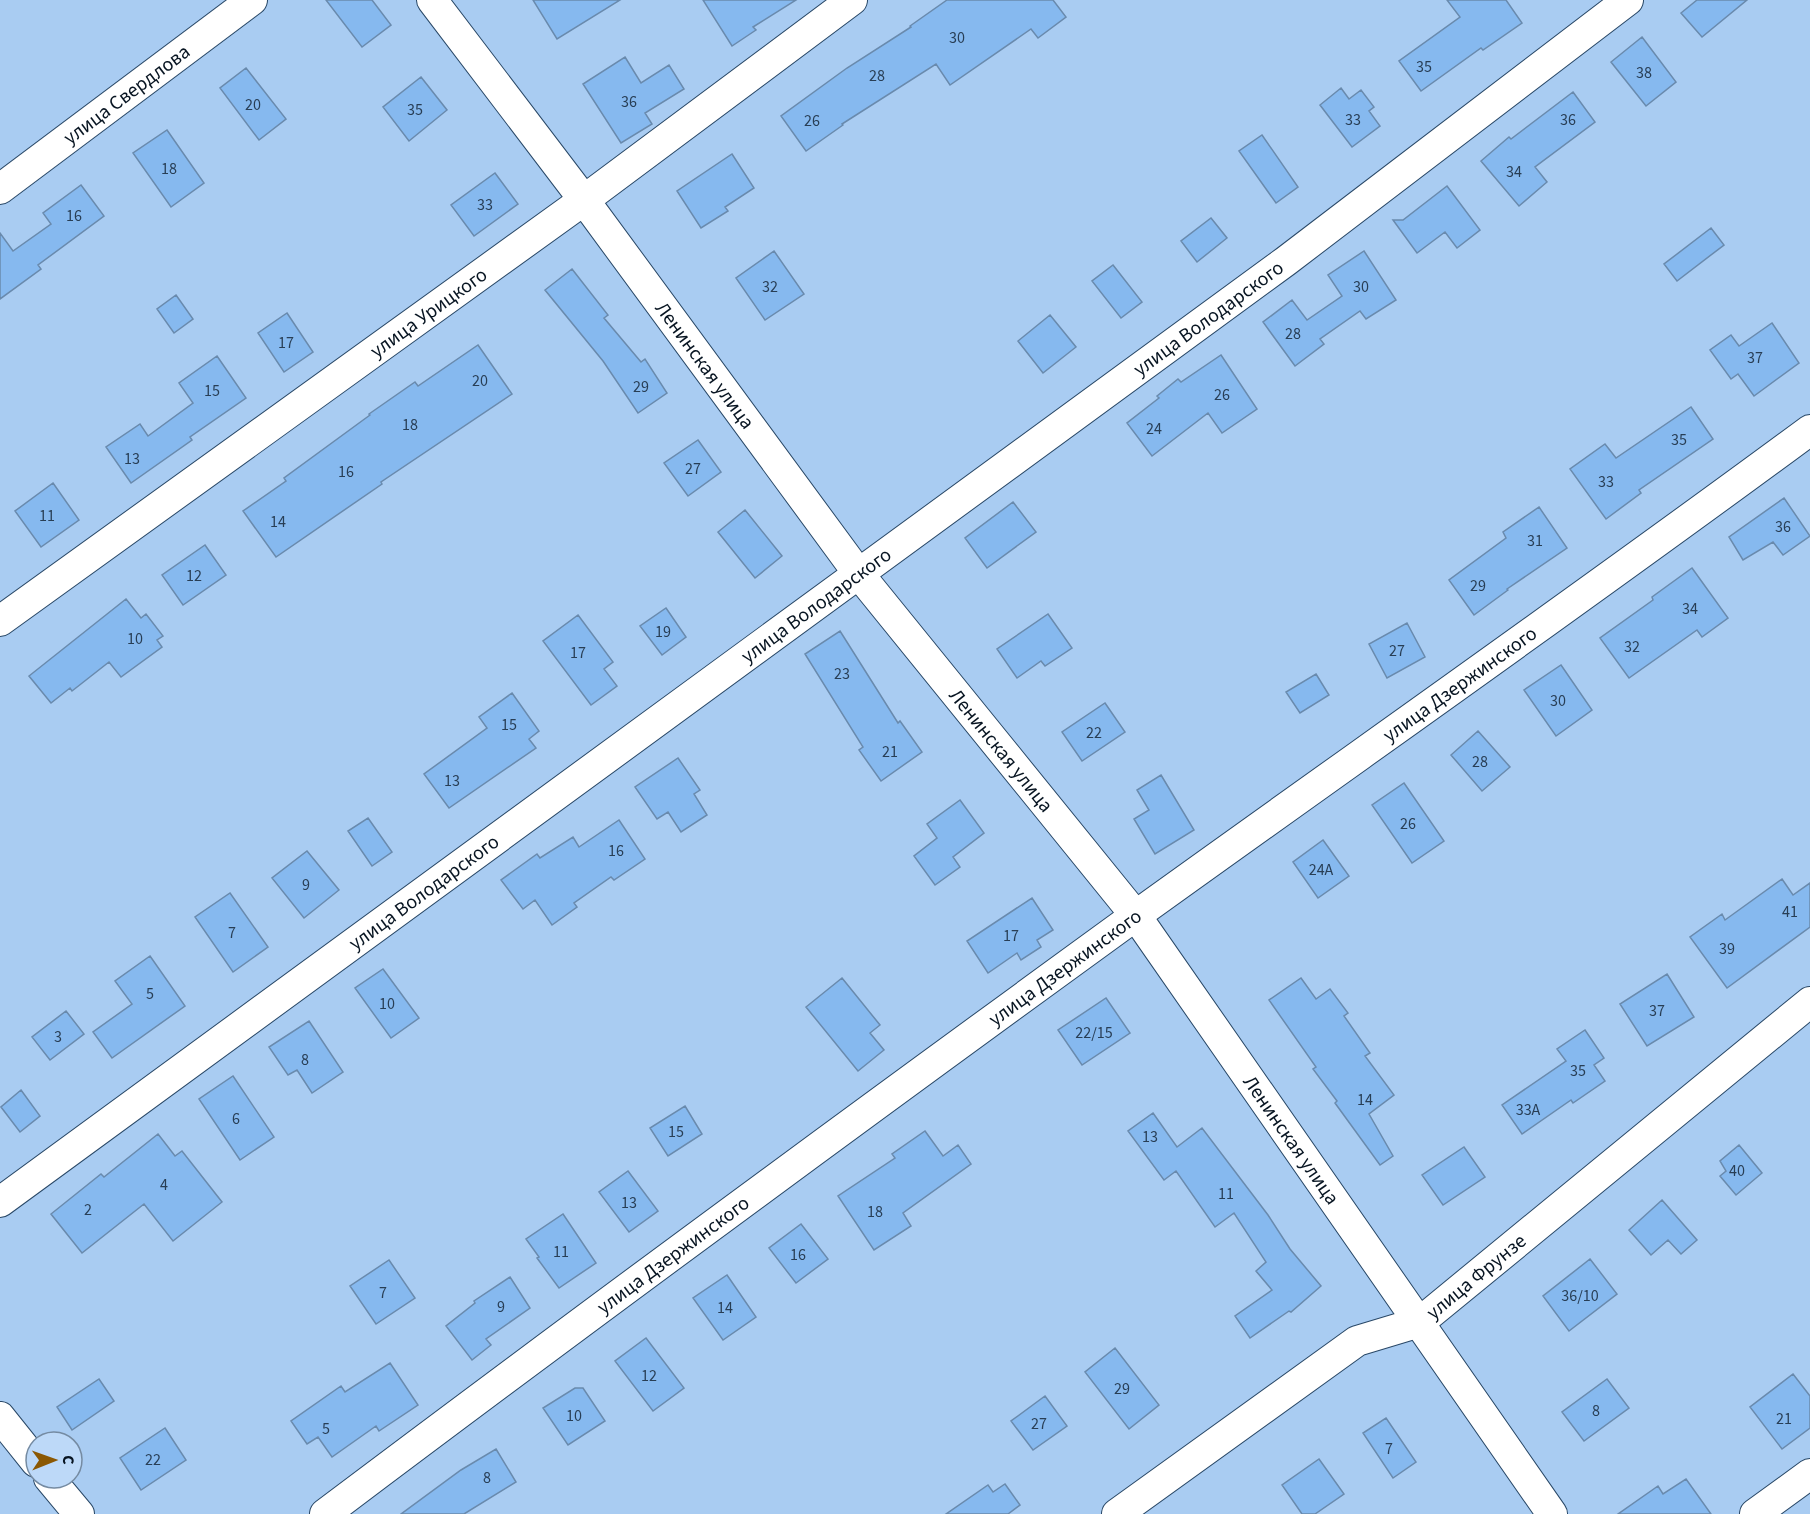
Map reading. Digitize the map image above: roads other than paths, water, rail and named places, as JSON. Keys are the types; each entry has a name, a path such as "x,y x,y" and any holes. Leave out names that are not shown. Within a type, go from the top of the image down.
{"street":[{"name":"улица Свердлова","path":"0,189 252,0"},
{"name":"Ленинская улица","path":"432,0 584,200 858,573 1136,916 1552,1514"},
{"name":"улица Урицкого","path":"0,621 584,200 852,0"},
{"name":"улица Володарского","path":"0,1202 1286,261 1628,0"},
{"name":"улица Дзержинского","path":"325,1514 549,1345 1136,916 1667,536 1810,430"},
{"name":"улица Фрунзе","path":"1117,1514 1357,1341 1420,1322 1810,1002"},
{"path":"0,1417 24,1447"},
{"path":"1755,1514 1810,1474"},
{"path":"59,1490 78,1514"}]}
